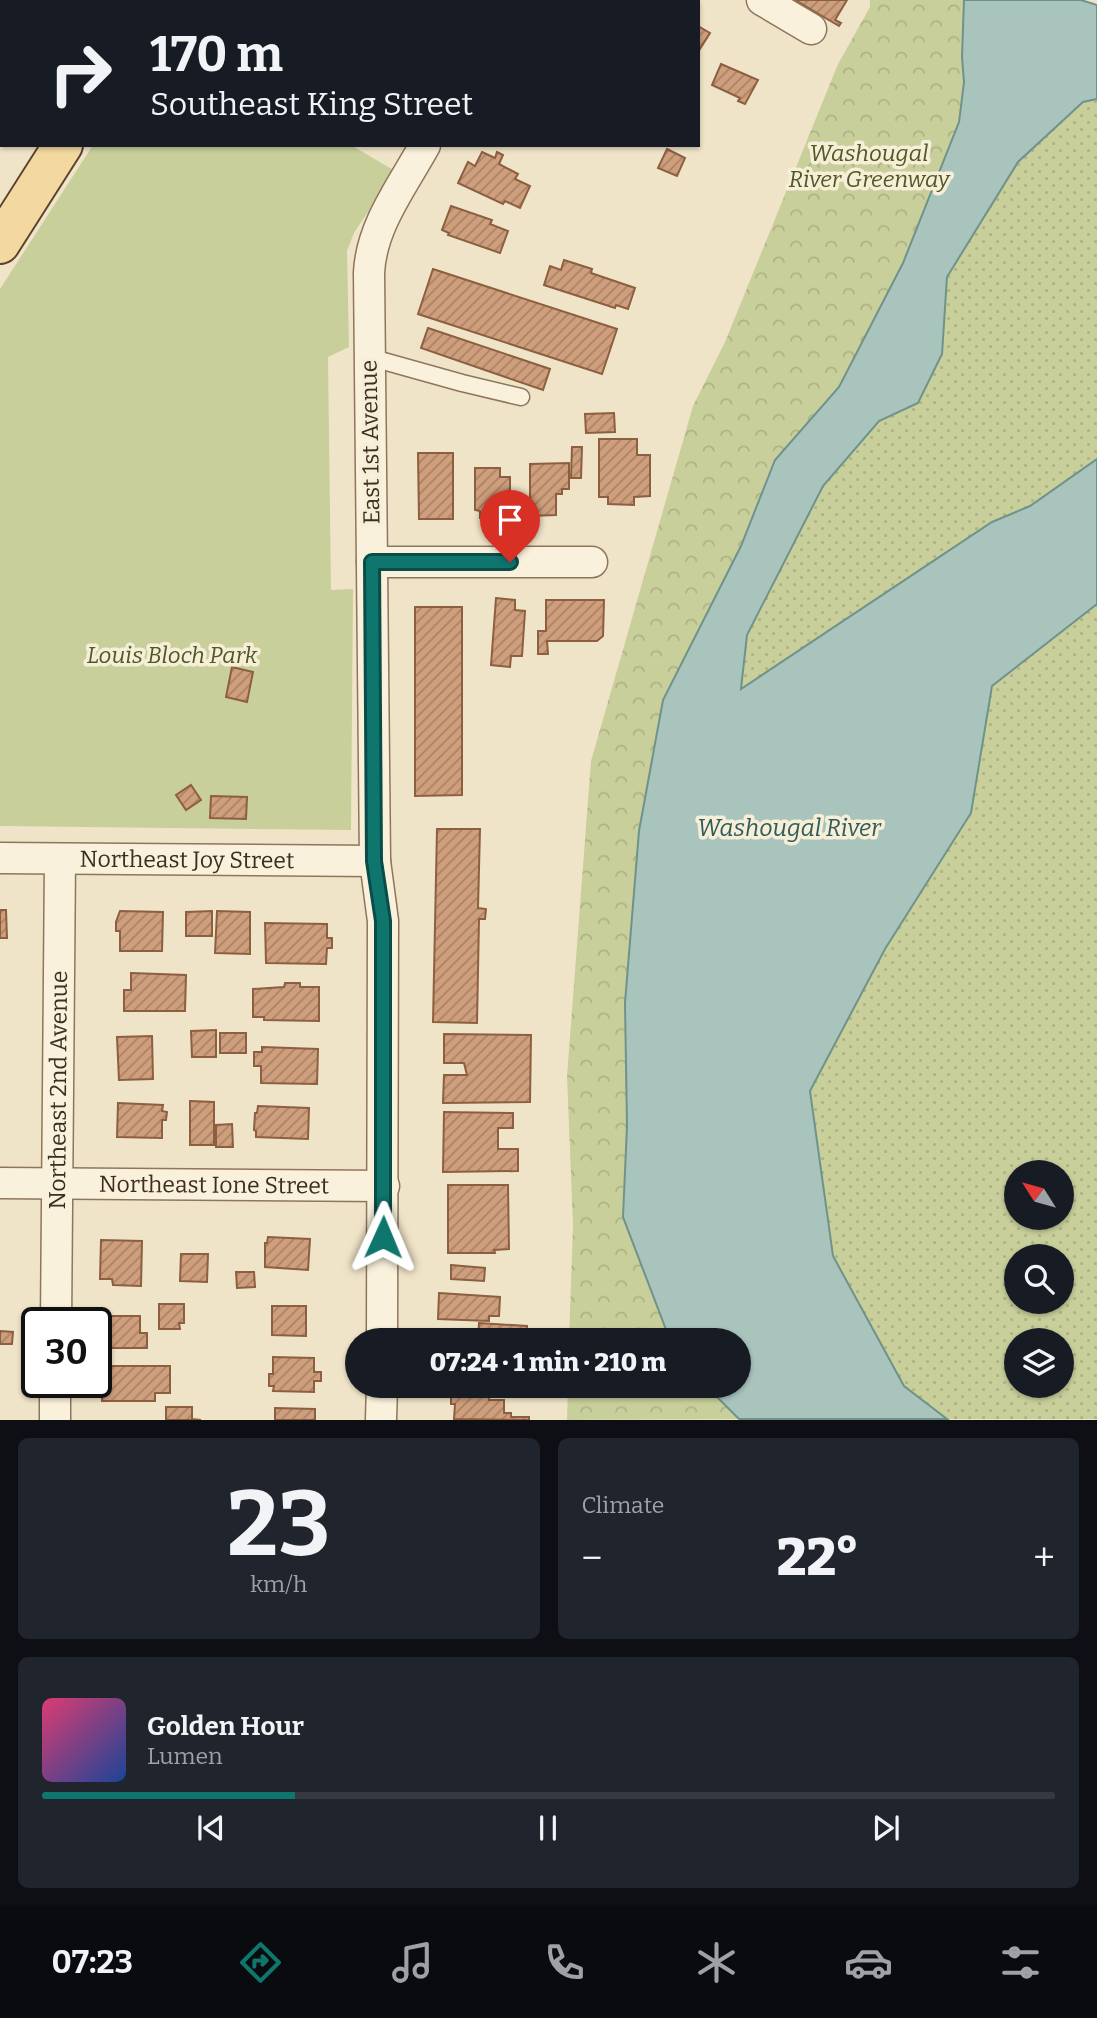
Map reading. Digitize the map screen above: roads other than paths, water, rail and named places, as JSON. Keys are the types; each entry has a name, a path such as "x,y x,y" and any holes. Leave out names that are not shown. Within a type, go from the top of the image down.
{"main road":[{"path":"6,222 62,147"}],"street":[{"path":"762,0 811,29"},
{"name":"East 1st Avenue","path":"382,1328 383,921 374,861 369,253 375,235 424,147"},
{"path":"372,562 592,562"},
{"name":"Northeast Joy Street","path":"0,858 374,861"},
{"name":"Northeast 2nd Avenue","path":"56,1307 60,859"},
{"name":"Northeast Ione Street","path":"0,1183 384,1186"},
{"path":"55,1398 55,1419"},
{"path":"382,1398 382,1419"}],"lane":[{"path":"369,357 522,397"}],"water":[{"name":"Washougal River","path":"964,0 1081,0 1097,5 1097,99 1083,102 1018,162 947,277 942,354 918,403 879,421 823,486 747,635 741,689 992,522 1030,506 1097,459 1097,604 992,686 971,813 885,949 810,1091 833,1256 904,1386 947,1419 739,1419 718,1398 751,1398 751,1328 665,1328 623,1217 627,1126 625,1003 639,831 663,700 741,546 775,460 839,387 903,263 959,122 964,82"}],"park label":[{"name":"Washougal River Greenway","path":"869,166"},
{"name":"Louis Bloch Park","path":"172,655"}]}
